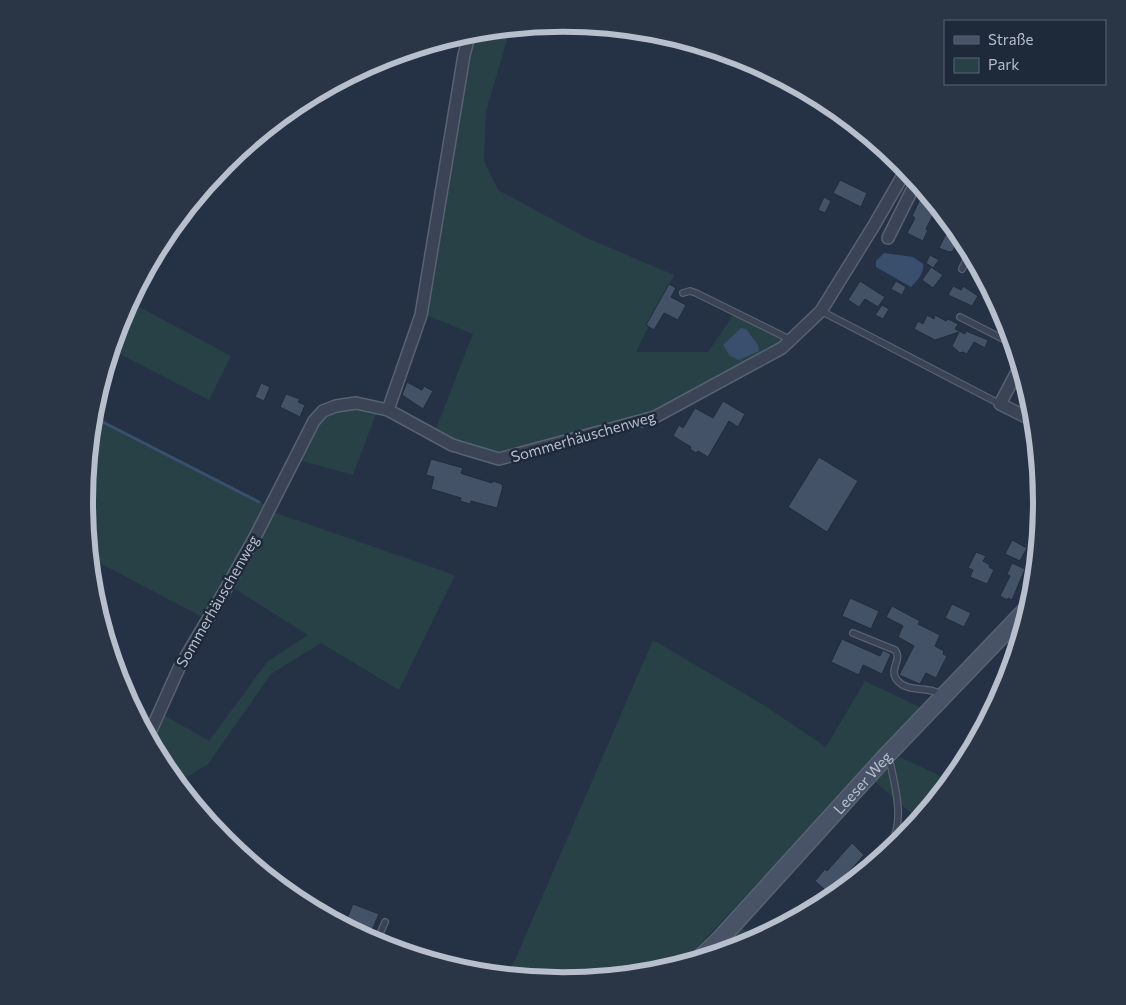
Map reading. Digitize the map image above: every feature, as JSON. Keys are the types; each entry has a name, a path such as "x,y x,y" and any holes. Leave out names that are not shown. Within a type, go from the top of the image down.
{"street":[{"path":"388,410 421,315 467,43"},
{"name":"Sommerhäuschenweg","path":"152,729 179,668 255,537 314,421 323,411 336,406 356,403 388,410 452,445 499,460 654,417 782,348 821,311 902,177"},
{"path":"888,238 912,189"},
{"path":"1015,375 1000,404 1025,416"},
{"name":"Leeser Weg","path":"709,949 888,754 1018,618"}],"lane":[{"path":"962,269 966,261"},
{"path":"683,293 690,291 696,293 791,340"},
{"path":"821,311 1000,404"},
{"path":"960,317 1003,339"},
{"path":"853,633 895,650 898,654 898,659 894,666 894,674 901,684 917,689 932,690 943,696"},
{"path":"888,754 898,808 894,836"},
{"path":"380,935 386,922"}],"green space":[{"path":"508,36 486,112 484,161 498,190 587,238 674,275 636,352 708,352 736,311 784,333 778,347 727,375 652,412 613,421 500,455 475,449 435,431 473,334 426,315 446,207 468,56 472,42"},
{"path":"137,305 231,356 209,400 117,353"},
{"path":"355,407 377,411 353,475 299,460 317,422 327,413"},
{"path":"101,420 267,506 204,618 97,562 93,502 94,472"},
{"path":"270,511 455,575 399,690 321,643 271,674 208,764 183,779 154,733 162,714 209,741 267,662 308,635 232,587"},
{"path":"653,640 762,704 826,747 865,681 924,709 690,955 655,963 594,971 563,972 511,969"},
{"path":"900,757 944,778 913,815 873,780"},
{"path":"741,927 750,934 743,937 723,945"}],"water":[{"path":"884,253 913,257 923,264 922,273 911,287 876,267 876,261"},
{"path":"741,328 746,329 758,345 759,351 739,360 730,356 723,345"}],"building":[{"path":"840,180 867,193 861,207 833,193"},
{"path":"824,197 831,201 825,213 818,210"},
{"path":"921,198 934,213 926,229 928,230 923,241 907,233 915,218 912,216"},
{"path":"946,234 951,236 956,244 953,251 949,252 939,248"},
{"path":"930,255 939,260 933,268 926,263"},
{"path":"931,267 943,275 933,288 922,280"},
{"path":"860,281 885,297 878,307 865,299 859,307 848,300"},
{"path":"896,281 906,287 902,295 891,289"},
{"path":"669,284 676,288 671,297 686,305 678,320 664,313 654,330 646,325"},
{"path":"953,286 961,290 963,286 978,296 972,306 948,295"},
{"path":"882,305 889,309 883,319 875,315"},
{"path":"927,315 934,319 935,315 946,321 948,319 958,324 955,329 965,334 966,331 988,340 985,348 974,342 967,354 960,353 952,346 959,332 935,340 914,329 918,321 923,324"},
{"path":"407,382 422,390 424,386 433,391 423,409 402,395"},
{"path":"261,383 270,387 264,401 255,397"},
{"path":"286,394 300,399 298,402 305,405 300,417 280,407"},
{"path":"723,401 745,414 738,427 729,421 708,457 698,451 696,453 690,449 691,447 673,436 679,425 683,428 695,408 713,418"},
{"path":"819,457 858,481 827,532 788,507"},
{"path":"431,459 463,468 461,473 463,474 492,483 493,481 502,484 497,508 471,501 470,504 460,501 461,498 431,489 434,477 426,475"},
{"path":"1012,540 1027,548 1020,561 1005,554"},
{"path":"976,552 986,556 983,561 994,570 987,584 970,577 973,570 968,568"},
{"path":"1012,563 1025,569 1012,600 1008,598 1007,600 1000,596 1010,576 1007,574"},
{"path":"850,598 879,611 871,629 842,616"},
{"path":"952,604 971,613 964,627 945,618"},
{"path":"892,606 920,621 918,624 940,635 935,646 944,651 943,654 947,656 936,678 926,673 920,684 899,675 914,646 898,637 903,626 886,617"},
{"path":"842,639 880,656 883,650 891,654 882,674 863,665 859,675 831,662"},
{"path":"852,843 864,855 841,881 826,891 815,881 825,869 827,871"},
{"path":"353,904 379,914 371,932 347,920"}],"waterway":[{"path":"100,421 259,502"}]}
